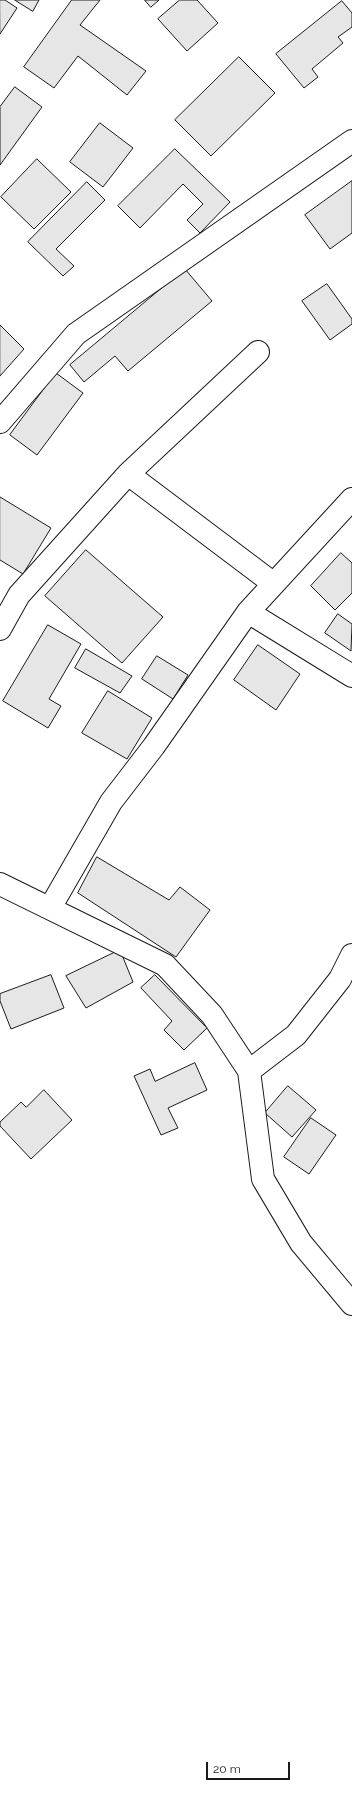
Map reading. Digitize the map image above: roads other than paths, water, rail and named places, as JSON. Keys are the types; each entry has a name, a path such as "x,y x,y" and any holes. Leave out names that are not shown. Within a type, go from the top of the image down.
{"street":[{"path":"0,422 76,334 352,142"},
{"path":"0,629 19,595 128,474 258,352"},
{"path":"128,474 274,584"},
{"path":"50,908 110,802 154,746 248,612 352,499"},
{"path":"248,612 352,676"},
{"path":"0,884 165,965 212,1014 249,1071 263,1179 301,1243 352,1304"},
{"path":"249,1071 296,1035 340,979 352,955"}]}
